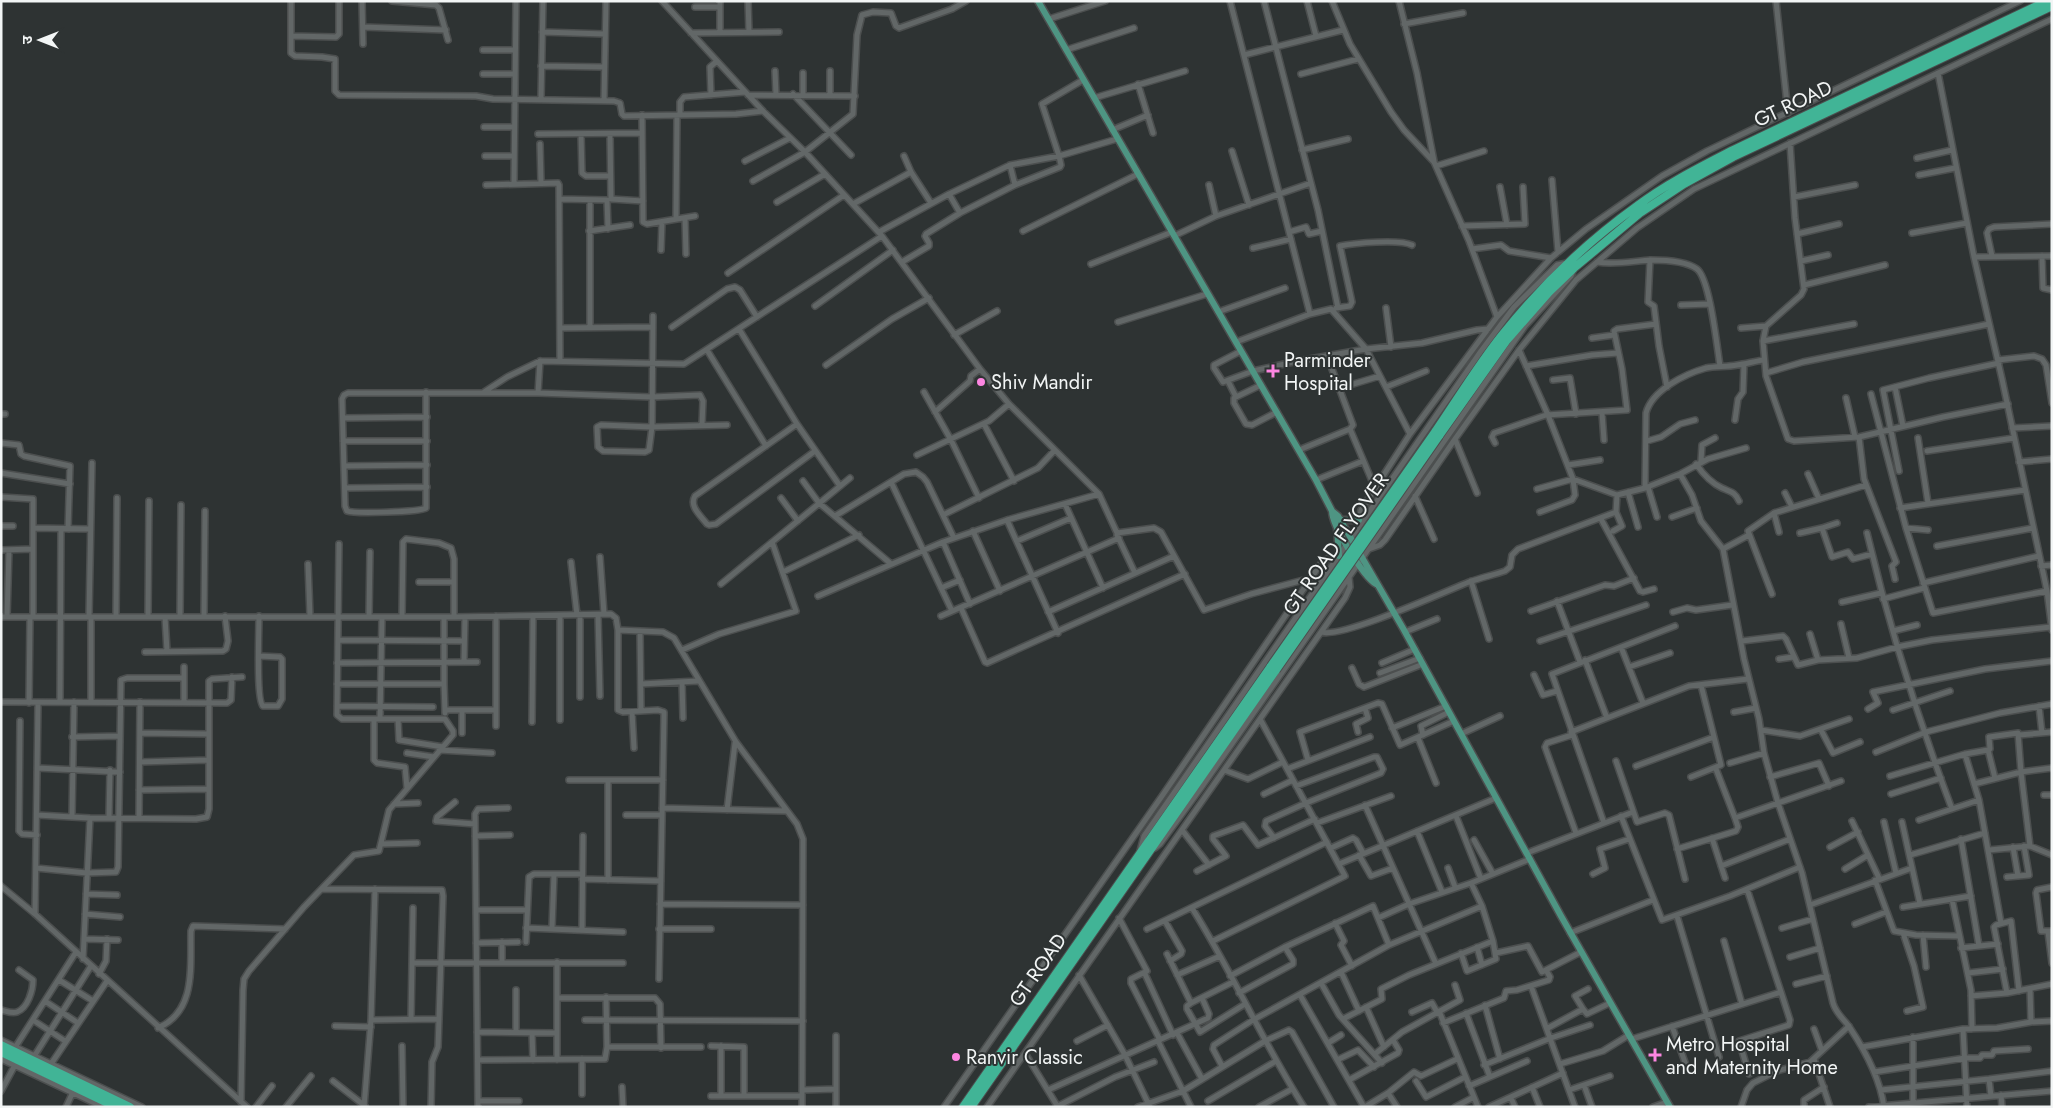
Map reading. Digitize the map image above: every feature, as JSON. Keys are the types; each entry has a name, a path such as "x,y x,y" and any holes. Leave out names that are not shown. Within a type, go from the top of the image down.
{"highway":[{"name":"GT ROAD","path":"1571,265 1637,205 1683,176 1733,150 2047,1"},
{"name":"GT ROAD","path":"1571,265 1640,213 1684,184 1733,158 2052,6"},
{"name":"GT ROAD FLYOVER","path":"1143,853 1437,434 1501,336 1543,287 1571,265"},
{"name":"GT ROAD","path":"963,1107 1143,853"},
{"name":"GT ROAD","path":"971,1107 1143,853"},
{"path":"1,1045 130,1107"},
{"path":"1,1052 116,1107"}],"main road":[{"path":"1038,1 1299,450 1332,511 1333,518 1361,561 1367,577 1376,584 1415,649 1570,933 1669,1104"},
{"path":"1338,523 1359,520"},
{"path":"1337,558 1338,523"}],"street":[{"path":"292,1 291,53 294,56 322,56 335,59 335,91 339,95 476,96 489,99 619,102 624,116 736,114 763,111"},
{"path":"291,36 337,37 339,34 340,1"},
{"path":"362,1 363,44"},
{"path":"392,1 436,5 439,8 448,40"},
{"path":"514,183 516,1"},
{"path":"540,99 543,1"},
{"path":"604,101 606,1"},
{"path":"662,1 746,93 805,152 881,234 980,369 1009,404 1099,494 1135,573"},
{"path":"748,1 749,32"},
{"path":"753,181 805,152 853,114 859,22 862,15 873,12 891,13 896,26 899,28 952,9 966,1"},
{"path":"1049,19 1105,1"},
{"path":"1230,1 1310,314"},
{"path":"1264,1 1311,183 1338,308"},
{"path":"1307,1 1316,36"},
{"path":"1332,1 1343,30 1358,59 1404,130 1435,164"},
{"path":"1400,1 1435,164 1472,249 1497,316"},
{"path":"1776,1 1788,113"},
{"path":"1358,528 1361,510 1410,434 1497,316 1558,252 1621,204 1662,176 1707,151 2020,1"},
{"path":"695,7 720,4 720,32"},
{"path":"1404,24 1463,13"},
{"path":"1369,549 1380,545 1385,540 1519,350 1576,280 1637,228 1694,189 2052,19"},
{"path":"363,27 446,30"},
{"path":"1066,50 1134,28"},
{"path":"1244,55 1343,30"},
{"path":"542,32 605,34"},
{"path":"691,32 779,32"},
{"path":"482,50 516,50"},
{"path":"1301,74 1358,59"},
{"path":"711,94 710,66 717,61"},
{"path":"541,66 604,67"},
{"path":"1094,98 1185,70"},
{"path":"775,71 776,94"},
{"path":"830,71 830,95"},
{"path":"803,73 803,94"},
{"path":"1742,641 1783,636 1786,638 1798,666 1818,660 1857,658 1932,640 2052,628 2042,566 1955,168 1938,73"},
{"path":"483,74 515,74"},
{"path":"902,262 928,246 926,234 960,213 1015,185 1060,167 1059,156 1042,104 1083,80"},
{"path":"1138,84 1153,133"},
{"path":"676,219 678,115 682,98 711,94 746,93 854,96"},
{"path":"792,94 851,155"},
{"path":"642,115 644,223 695,216"},
{"path":"1112,130 1148,115"},
{"path":"484,127 514,127"},
{"path":"538,134 642,133"},
{"path":"581,134 582,173 586,176 610,176"},
{"path":"610,134 612,200 643,201"},
{"path":"745,161 790,138"},
{"path":"483,392 540,360 684,364 881,234 949,194 1010,165 1059,156 1117,139"},
{"path":"1302,150 1348,139"},
{"path":"1741,328 1766,326 1801,295 1804,285 1797,234 1790,143"},
{"path":"540,144 541,182"},
{"path":"1232,150 1249,204"},
{"path":"1917,158 1952,150"},
{"path":"1435,164 1484,151"},
{"path":"485,156 514,156"},
{"path":"904,156 911,172 932,203"},
{"path":"1010,165 1015,185"},
{"path":"1919,175 1955,168"},
{"path":"853,204 911,172"},
{"path":"778,202 825,174"},
{"path":"1023,231 1138,174"},
{"path":"1552,180 1558,252"},
{"path":"486,185 541,182 559,184 560,361"},
{"path":"1091,264 1216,216 1311,183"},
{"path":"1209,185 1216,216"},
{"path":"1794,197 1855,185"},
{"path":"1500,187 1506,225"},
{"path":"1462,226 1525,224 1523,187"},
{"path":"949,194 960,213"},
{"path":"728,274 844,195"},
{"path":"560,199 608,201 608,229"},
{"path":"590,200 590,327"},
{"path":"684,218 686,254"},
{"path":"661,250 662,222"},
{"path":"1912,232 1967,223"},
{"path":"1797,234 1839,224"},
{"path":"1992,256 1987,233 1989,228 2052,224"},
{"path":"589,231 630,225"},
{"path":"1289,232 1306,227 1309,234 1322,231"},
{"path":"1253,248 1291,239"},
{"path":"1236,342 1310,314 1331,308 1350,306 1352,302 1340,246 1395,242 1412,245"},
{"path":"1472,249 1501,245 1509,251 1551,258"},
{"path":"815,306 893,250"},
{"path":"1801,261 1828,255"},
{"path":"2042,256 2043,288 2052,290"},
{"path":"1974,257 2052,256"},
{"path":"1598,262 1650,260 1669,262 1697,269 1704,281 1710,304 1720,366"},
{"path":"1650,260 1648,300 1654,306 1667,387"},
{"path":"1557,265 1571,265 1571,276 1525,326 1172,828 1160,844 1143,853 1144,836 1481,351 1514,307 1557,265"},
{"path":"1804,285 1885,265"},
{"path":"672,327 727,289 735,286 740,290 757,317"},
{"path":"1218,312 1285,288"},
{"path":"1118,322 1207,294"},
{"path":"826,365 892,320 929,298"},
{"path":"1680,305 1710,304"},
{"path":"1331,308 1366,349 1410,434"},
{"path":"1386,308 1391,347"},
{"path":"954,334 997,311"},
{"path":"653,316 652,427 650,448 648,451 603,451 598,447 598,426 652,427 727,425"},
{"path":"1495,443 1492,437 1494,434 1548,415 1602,413 1627,409 1614,331 1656,324"},
{"path":"1763,341 1854,324"},
{"path":"1766,373 1803,362 1990,324"},
{"path":"1766,326 1763,341 1766,373 1786,435 1790,440 1857,437 2008,404"},
{"path":"560,328 653,327"},
{"path":"739,329 797,424 840,486"},
{"path":"1241,351 1214,365 1222,381 1228,381 1252,371 1366,349 1436,341 1488,329"},
{"path":"1592,338 1614,335"},
{"path":"707,350 766,446"},
{"path":"1519,350 1568,465 1576,494 1574,499 1540,512"},
{"path":"1526,366 1592,355 1618,353"},
{"path":"1899,471 1882,391 1998,362 2034,356 2042,359 2046,365 2052,403"},
{"path":"538,393 540,360"},
{"path":"1657,517 1647,487 1647,409 1653,399 1667,387 1694,373 1720,366 1764,360"},
{"path":"1736,420 1738,399 1743,392 1744,364"},
{"path":"935,412 971,381 971,376 980,369"},
{"path":"1299,450 1350,429 1353,425 1332,369"},
{"path":"1386,387 1426,371"},
{"path":"1340,388 1380,376"},
{"path":"1553,380 1570,378 1576,414"},
{"path":"1228,381 1236,397 1234,403 1248,425 1277,412"},
{"path":"1236,397 1261,385"},
{"path":"1895,387 1903,426"},
{"path":"426,392 426,506 422,511 347,511 342,399 348,393 426,392 483,392 652,397 702,396 702,425"},
{"path":"924,392 951,440 979,498"},
{"path":"1871,394 1900,508 1931,611 1934,614 2047,591"},
{"path":"1846,398 1857,437 1866,485 1896,562 1892,566 1895,579"},
{"path":"917,455 984,424 1009,404"},
{"path":"1602,413 1604,440"},
{"path":"343,418 427,417"},
{"path":"1647,441 1661,437 1680,424 1695,420"},
{"path":"797,424 693,498 692,505 706,524 716,524 815,451"},
{"path":"984,424 1014,481"},
{"path":"2012,428 2052,426"},
{"path":"1350,429 1375,488"},
{"path":"1715,438 1702,445 1699,463 1702,473 1714,483 1718,483 1719,487 1734,493 1740,502"},
{"path":"1918,438 1928,503"},
{"path":"1927,451 2014,438"},
{"path":"1455,439 1476,494"},
{"path":"343,441 427,441"},
{"path":"1,443 19,445 24,456 68,464 70,468 65,529 60,702"},
{"path":"1537,489 1573,479 1618,495 1647,487 1680,474 1699,463 1746,448"},
{"path":"943,515 1014,481 1044,464 1054,451"},
{"path":"2019,462 2052,459"},
{"path":"1568,465 1600,460"},
{"path":"1316,480 1363,461"},
{"path":"91,702 90,529 92,463"},
{"path":"344,466 427,464"},
{"path":"1,472 70,484"},
{"path":"835,516 908,472 919,474 927,482 954,538"},
{"path":"1680,474 1704,526 1723,549 1732,604 1742,641 1748,678 1762,730 1764,753 1778,803 1800,867 1834,1008 1862,1046 1881,1090 1884,1106"},
{"path":"1808,474 1819,499"},
{"path":"721,584 850,478"},
{"path":"803,481 820,503 890,563"},
{"path":"891,482 952,612"},
{"path":"1772,594 1748,530 1774,513 1866,485"},
{"path":"345,488 427,487"},
{"path":"1900,508 2025,490"},
{"path":"1628,492 1638,527"},
{"path":"1786,493 1792,507"},
{"path":"818,596 890,563 954,538 1007,520 1099,494"},
{"path":"1613,532 1622,526 1616,512 1618,495"},
{"path":"1415,496 1434,539"},
{"path":"1,497 32,498 33,549 29,703"},
{"path":"116,617 117,498"},
{"path":"781,498 798,521"},
{"path":"148,501 148,617"},
{"path":"1065,504 1103,588"},
{"path":"180,617 182,505"},
{"path":"1672,517 1697,508"},
{"path":"204,616 205,511"},
{"path":"1320,632 1336,632 1508,569 1512,555 1518,549 1616,512"},
{"path":"1774,513 1779,532"},
{"path":"1016,541 1071,518"},
{"path":"1601,519 1640,592 1654,589"},
{"path":"1007,520 1058,633"},
{"path":"1800,533 1838,523"},
{"path":"1,526 13,526"},
{"path":"33,528 90,529"},
{"path":"941,616 1000,591 1118,536 1148,528 1158,529 1162,532 1204,610 1251,594 1310,578"},
{"path":"1822,528 1831,557 1848,552 1853,559 1872,554"},
{"path":"1906,528 1928,530"},
{"path":"1937,546 2033,528"},
{"path":"973,532 1000,591"},
{"path":"1867,533 1882,596 1897,647 1952,809"},
{"path":"782,572 858,535"},
{"path":"1723,549 1749,535"},
{"path":"402,617 404,540 426,540 450,547 453,555 454,617"},
{"path":"682,650 718,634 796,611 772,542"},
{"path":"943,542 970,604"},
{"path":"339,544 337,715 342,719 445,719"},
{"path":"1,550 33,549"},
{"path":"9,550 4,617 454,617 601,614 615,616 618,630 618,710 632,712 658,710 664,712 659,979"},
{"path":"369,617 370,552"},
{"path":"1048,612 1174,556"},
{"path":"1842,602 1882,596 2039,556"},
{"path":"600,557 600,696"},
{"path":"944,1107 1162,796 1310,578 1325,559 1337,558"},
{"path":"571,562 578,615 580,697"},
{"path":"308,564 310,616"},
{"path":"2042,566 2052,565"},
{"path":"961,608 986,663 1058,633 1185,574"},
{"path":"987,1107 1349,592 1349,577"},
{"path":"1531,611 1606,584 1614,586 1634,578"},
{"path":"941,588 960,580"},
{"path":"1471,581 1489,639"},
{"path":"419,582 454,582"},
{"path":"1557,601 1607,718"},
{"path":"1674,612 1687,608 1696,610 1732,604"},
{"path":"1540,641 1646,605"},
{"path":"560,615 560,720"},
{"path":"145,652 223,651 226,649 228,641 225,616"},
{"path":"259,616 259,656 260,704 263,706 278,706 282,699 282,659 280,657 259,656"},
{"path":"464,661 465,616"},
{"path":"496,616 496,726"},
{"path":"532,722 533,616"},
{"path":"165,617 167,652"},
{"path":"382,617 380,706 377,719 374,760 377,763 405,767 407,788"},
{"path":"241,1102 244,979 285,929 354,854 376,853 379,851 387,813 453,735 445,719 444,617"},
{"path":"1405,632 1437,619"},
{"path":"1841,624 1849,658"},
{"path":"1893,631 1917,625"},
{"path":"1604,823 1557,691 1552,676 1553,673 1675,626"},
{"path":"618,630 667,633 674,638 736,742 797,824 804,839 802,1107"},
{"path":"640,631 641,711"},
{"path":"1810,634 1818,660"},
{"path":"338,640 464,640"},
{"path":"1621,647 1643,704"},
{"path":"1382,662 1415,649"},
{"path":"1628,667 1670,653"},
{"path":"1779,659 1793,657"},
{"path":"1352,668 1359,684 1364,687 1421,661"},
{"path":"1380,673 1421,661"},
{"path":"1868,709 1878,704 1873,692 1985,669 2052,661"},
{"path":"337,663 477,662"},
{"path":"184,667 184,702"},
{"path":"1534,675 1543,695 1557,691"},
{"path":"1,702 208,703 231,701 232,677"},
{"path":"37,815 90,818 199,819 207,817 209,814 208,703 210,680 242,677"},
{"path":"36,868 87,873 114,873 118,870 120,683 123,678 184,678"},
{"path":"1576,833 1545,746 1548,743 1679,690 1701,684 1748,678"},
{"path":"641,684 698,680"},
{"path":"682,682 683,718"},
{"path":"337,684 444,684"},
{"path":"1691,777 1716,769 1720,767 1721,763 1701,684"},
{"path":"1893,710 1950,691"},
{"path":"35,914 38,702"},
{"path":"72,817 74,702"},
{"path":"140,702 140,817"},
{"path":"1308,760 1300,732 1380,703 1400,745 1454,721"},
{"path":"1876,752 1926,732 2000,713 2052,704"},
{"path":"336,706 434,707"},
{"path":"2040,706 2042,733"},
{"path":"1358,732 1356,724 1368,718 1365,708"},
{"path":"1734,712 1756,708"},
{"path":"1392,728 1447,709"},
{"path":"1436,783 1420,737 1421,726 1447,709"},
{"path":"445,710 496,710"},
{"path":"462,710 462,733"},
{"path":"632,712 634,748"},
{"path":"1461,734 1500,716"},
{"path":"398,719 399,740 441,749 492,753"},
{"path":"1212,941 1345,875 1260,719"},
{"path":"1762,730 1800,736 1849,719"},
{"path":"20,721 19,831 22,834 37,835"},
{"path":"1821,730 1833,753 1860,742"},
{"path":"1995,778 1988,750 1990,749 1989,737 2016,732 2018,735 2052,732"},
{"path":"140,733 208,734"},
{"path":"2007,877 2029,874 2018,735"},
{"path":"72,737 120,736"},
{"path":"1287,769 1370,736"},
{"path":"1636,766 1714,737"},
{"path":"727,810 736,742"},
{"path":"1890,776 1965,754 1988,750"},
{"path":"407,753 434,757"},
{"path":"1730,764 1764,753"},
{"path":"1965,754 1979,800 2001,923"},
{"path":"1274,838 1264,823 1306,803 1381,772 1383,769 1378,758 1374,757 1296,786"},
{"path":"140,762 208,760"},
{"path":"1616,760 1632,812 1638,823 1668,813 1685,879"},
{"path":"1224,770 1248,780 1283,762"},
{"path":"1770,777 1819,763 1829,786"},
{"path":"37,768 110,770 120,772"},
{"path":"1974,784 2020,772 2052,768"},
{"path":"1677,849 1738,830 1716,769"},
{"path":"109,818 110,770"},
{"path":"1891,794 1940,778"},
{"path":"569,780 663,780"},
{"path":"608,780 608,880"},
{"path":"1264,794 1293,780"},
{"path":"1735,818 1841,781"},
{"path":"140,790 209,789"},
{"path":"2044,796 2052,795"},
{"path":"1197,871 1226,855 1212,837 1240,825 1244,825 1257,845 1316,821 1391,796"},
{"path":"1339,864 1496,798"},
{"path":"1919,820 1979,800"},
{"path":"454,802 437,816 436,821 475,824"},
{"path":"394,804 418,803"},
{"path":"1365,805 1436,964"},
{"path":"508,808 476,810 478,1104 519,1101"},
{"path":"662,808 787,811"},
{"path":"1378,918 1409,904 1493,874 1576,833 1632,812"},
{"path":"626,815 662,815"},
{"path":"1456,816 1481,879"},
{"path":"1621,816 1662,920 1677,916 1800,867"},
{"path":"83,959 90,818"},
{"path":"1852,821 1868,855 1894,932 1959,936"},
{"path":"1884,822 1896,873"},
{"path":"1902,822 1920,904"},
{"path":"1182,830 1209,865"},
{"path":"1417,831 1442,892"},
{"path":"1830,847 1858,832"},
{"path":"1910,855 1985,832"},
{"path":"475,836 510,835"},
{"path":"582,930 583,836"},
{"path":"1331,848 1353,838 1356,840 1371,876 1393,868"},
{"path":"1712,838 1725,878"},
{"path":"1593,874 1605,868 1600,849 1630,839"},
{"path":"1721,866 1790,839"},
{"path":"1474,840 1493,874"},
{"path":"1961,840 1979,946"},
{"path":"1147,929 1327,842"},
{"path":"381,844 417,843"},
{"path":"1989,850 2027,846 2052,855"},
{"path":"2012,847 2018,876"},
{"path":"1845,869 1868,855"},
{"path":"1448,868 1455,887"},
{"path":"1810,905 1877,879 1912,868"},
{"path":"526,942 529,876 534,874 554,874 608,880 660,881"},
{"path":"552,928 554,874"},
{"path":"1461,953 1466,971 1496,959 1493,941 1482,906 1471,883"},
{"path":"1,886 35,914 247,1107"},
{"path":"2052,887 2040,889 2036,893 2041,931 2050,932 2052,964"},
{"path":"322,889 442,890 438,1047 432,1062 431,1107"},
{"path":"364,1106 371,1027 375,889"},
{"path":"1747,889 1790,1020 1789,1025 1739,1041 1749,1074"},
{"path":"86,894 117,895"},
{"path":"1903,907 1971,896"},
{"path":"1952,899 1961,948 1968,973 1972,1028"},
{"path":"1570,933 1653,900"},
{"path":"660,904 803,905"},
{"path":"1230,976 1285,947 1373,906 1389,945"},
{"path":"1222,1066 1213,1046 1253,1020 1300,996 1389,945 1482,906"},
{"path":"411,1019 413,908"},
{"path":"1192,908 1212,941 1264,1041 1304,1107"},
{"path":"476,910 527,910"},
{"path":"1855,924 1886,912"},
{"path":"85,914 120,917"},
{"path":"1677,916 1719,1057"},
{"path":"1120,918 1139,952 1147,970 1145,974 1175,1034 1202,1079"},
{"path":"1782,928 1813,919"},
{"path":"1165,921 1182,952 1170,960"},
{"path":"2007,994 1994,926 2011,921 2019,991"},
{"path":"1335,923 1344,941 1341,945 1352,966"},
{"path":"158,1028 170,1022 178,1014 190,986 191,931 193,926 285,929"},
{"path":"526,928 623,932"},
{"path":"659,929 711,929"},
{"path":"1903,934 1914,966 1923,1007 1907,1011"},
{"path":"1923,935 1926,967"},
{"path":"84,939 118,940"},
{"path":"99,974 106,961 107,939"},
{"path":"1343,1019 1383,998 1382,989 1409,975 1493,941"},
{"path":"1724,941 1742,1004"},
{"path":"502,942 502,963"},
{"path":"476,943 518,942"},
{"path":"1961,948 1998,944"},
{"path":"1496,953 1527,945 1541,971 1581,952"},
{"path":"1477,946 1482,965"},
{"path":"1239,993 1293,964 1293,960 1285,947"},
{"path":"1790,956 1820,948"},
{"path":"16,1046 76,952"},
{"path":"1166,954 1191,1003"},
{"path":"1177,975 1220,956"},
{"path":"412,963 557,962 623,964"},
{"path":"557,962 557,1060"},
{"path":"35,1055 91,966"},
{"path":"1968,973 2003,969"},
{"path":"1,1010 12,1013 19,1012 24,1007 33,989 33,980 20,970"},
{"path":"1443,1023 1504,998 1506,991 1550,980 1546,970"},
{"path":"1341,972 1359,1011"},
{"path":"1145,974 1133,978 1131,983 1191,1107"},
{"path":"1079,975 1125,1055 1149,1105"},
{"path":"1796,984 1826,976"},
{"path":"59,980 93,1000"},
{"path":"51,1064 107,981"},
{"path":"1233,982 1191,1003 1186,1008 1199,1032 1202,1032 1244,1004"},
{"path":"1321,983 1343,1019 1382,1063"},
{"path":"1971,996 2007,994 2052,984"},
{"path":"1375,1054 1438,1011 1460,1000 1455,985"},
{"path":"1531,986 1548,1028 1575,1107"},
{"path":"1588,989 1576,996 1587,1014 1610,1002"},
{"path":"2030,989 2031,1022"},
{"path":"516,990 516,1032"},
{"path":"1560,1064 1603,1051 1630,1038 1781,992"},
{"path":"1300,996 1364,1107 1388,1093 1415,1072 1421,1076 1457,1059"},
{"path":"478,1060 605,1059 607,1047 606,997"},
{"path":"557,998 655,998 660,1004 661,1048"},
{"path":"1048,1090 1175,1034 1210,1016 1202,998"},
{"path":"45,1001 78,1023"},
{"path":"1412,1012 1432,1003 1438,1011 1478,1107"},
{"path":"1485,1005 1500,1058"},
{"path":"1366,1007 1384,1047"},
{"path":"1548,1028 1583,1009"},
{"path":"1466,1013 1490,1077"},
{"path":"371,1020 439,1018"},
{"path":"33,1020 65,1041"},
{"path":"585,1020 803,1021"},
{"path":"1862,1046 1963,1029 1997,1028 2031,1022 2052,1021"},
{"path":"1076,1040 1108,1025"},
{"path":"1484,1065 1551,1038 1590,1025"},
{"path":"335,1026 371,1027"},
{"path":"1672,1026 1686,1065"},
{"path":"1741,1107 1747,1090 1752,1083 1777,1070 1805,1064 1814,1059 1849,1026"},
{"path":"1814,1029 1822,1051"},
{"path":"1963,1029 1967,1107"},
{"path":"1138,1107 1149,1105 1183,1091 1264,1041 1290,1030 1334,1107"},
{"path":"477,1032 557,1033"},
{"path":"532,1033 533,1060"},
{"path":"1328,1043 1341,1035"},
{"path":"836,1036 836,1107"},
{"path":"1913,1037 1913,1102"},
{"path":"1,1040 142,1107"},
{"path":"1349,1080 1400,1052 1393,1040"},
{"path":"402,1046 403,1107"},
{"path":"711,1046 744,1047 744,1096"},
{"path":"721,1046 721,1096"},
{"path":"607,1047 701,1047"},
{"path":"1874,1072 1965,1058 1980,1058 1982,1055 1992,1055 1994,1051 2028,1049"},
{"path":"1337,1060 1358,1050 1374,1067"},
{"path":"1025,1053 1058,1106 1132,1070 1154,1062"},
{"path":"1,1059 100,1106"},
{"path":"1814,1059 1830,1107"},
{"path":"582,1060 582,1094"},
{"path":"1469,1086 1527,1061"},
{"path":"1208,1101 1276,1062"},
{"path":"1,1091 15,1065"},
{"path":"1881,1090 1914,1088 2052,1071"},
{"path":"1489,1107 1563,1073"},
{"path":"286,1107 311,1076"},
{"path":"1569,1090 1610,1076"},
{"path":"1416,1081 1426,1097 1465,1077"},
{"path":"1989,1079 1991,1096"},
{"path":"333,1082 364,1106"},
{"path":"1584,1085 1592,1107"},
{"path":"256,1107 272,1086"},
{"path":"622,1087 622,1107"},
{"path":"1532,1087 1540,1107"},
{"path":"1804,1107 1804,1100 1824,1087"},
{"path":"711,1096 802,1093 836,1089"},
{"path":"1259,1107 1292,1089"},
{"path":"1869,1107 1966,1097 2052,1091"},
{"path":"66,1107 73,1092"},
{"path":"1388,1093 1397,1107"},
{"path":"2001,1095 2002,1107"},
{"path":"1455,1107 1474,1097"},
{"path":"1511,1098 1515,1107"},
{"path":"87,1107 89,1100"},
{"path":"1654,1107 1669,1104"}],"place":[{"name":"Parminder Hospital","path":"1273,371"},
{"name":"Shiv Mandir","path":"981,382"},
{"name":"Metro Hospital and Maternity Home","path":"1655,1055"},
{"name":"Ranvir Classic","path":"956,1057"}]}
